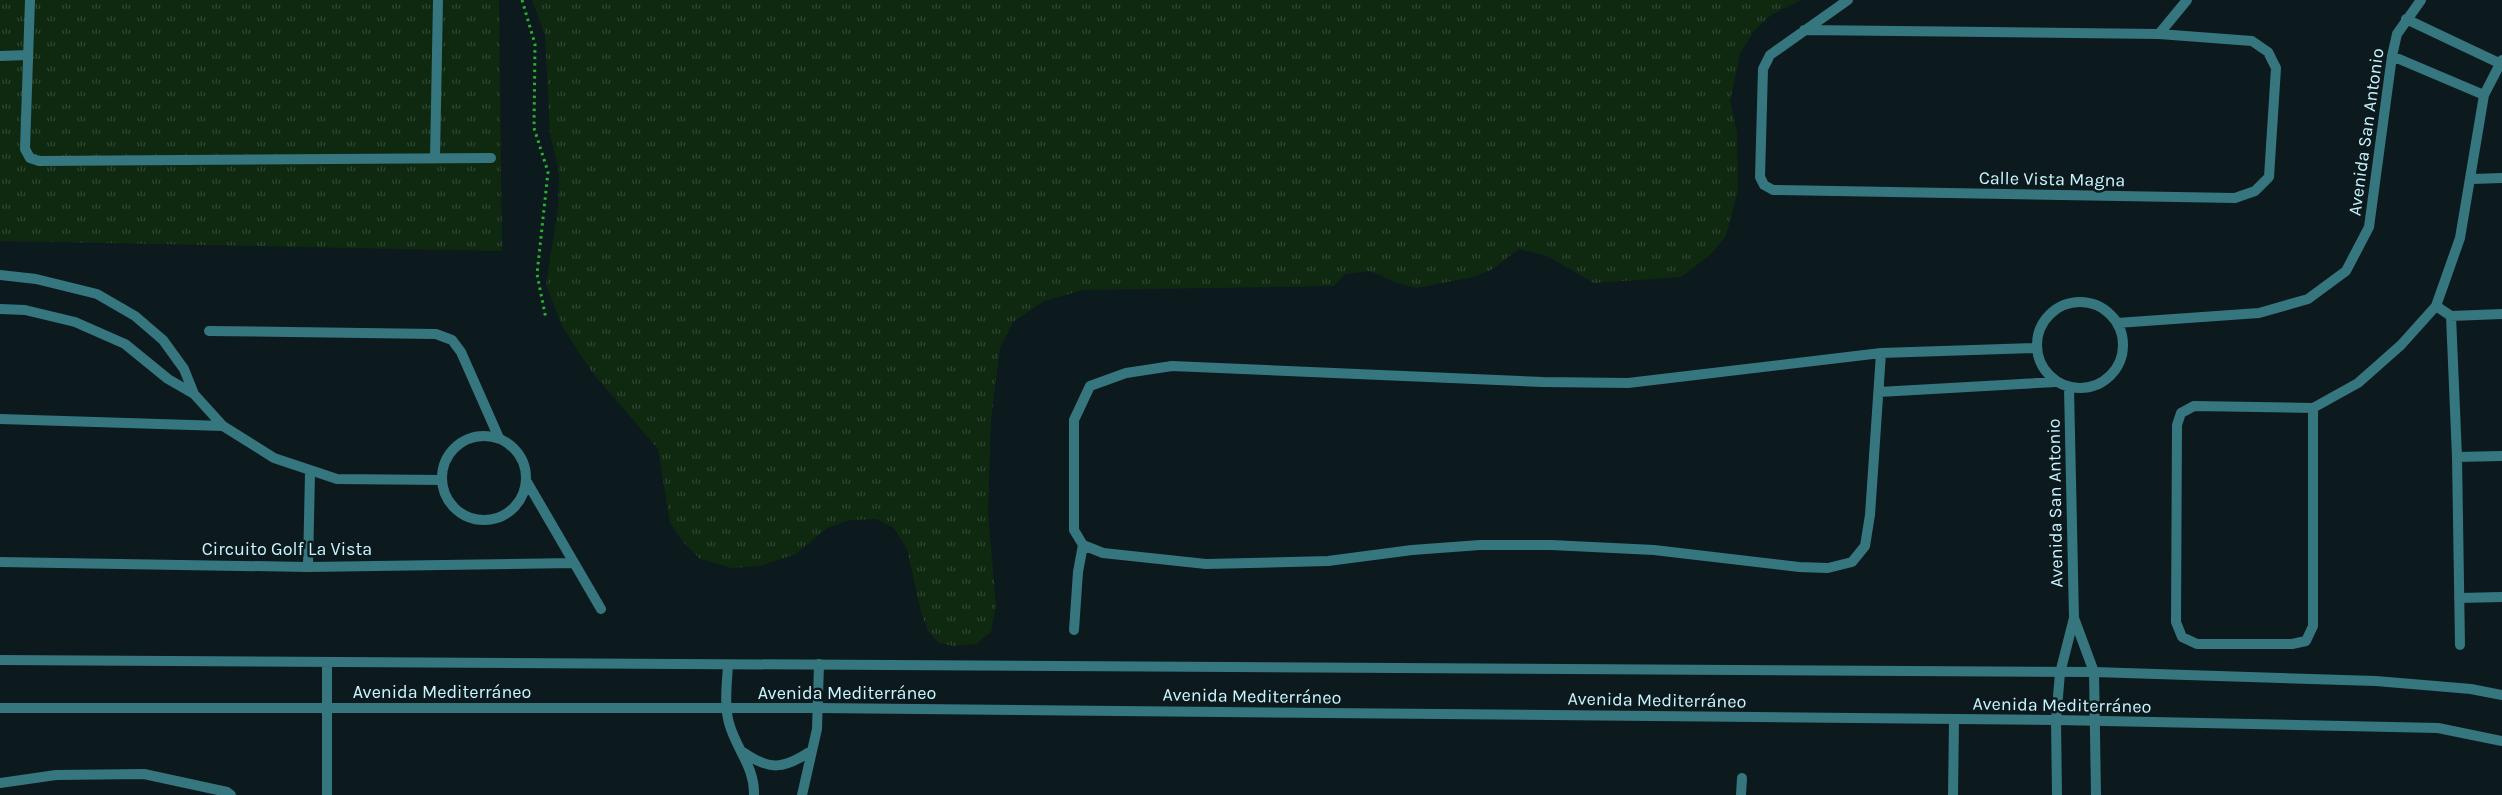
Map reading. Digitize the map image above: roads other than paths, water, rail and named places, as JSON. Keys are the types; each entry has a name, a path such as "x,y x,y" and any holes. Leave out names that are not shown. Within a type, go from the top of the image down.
{"street":[{"path":"30,0 25,149 30,158 39,160 491,158"},
{"path":"435,158 438,0"},
{"name":"Calle Vista Magna","path":"1804,30 2159,34 2252,41 2268,52 2276,68 2269,177 2255,191 2235,198 1773,190 1764,185 1760,177 1763,69 1770,55 1804,30 1848,0"},
{"path":"2159,34 2187,0"},
{"name":"Avenida San Antonio","path":"2118,323 2259,313 2308,299 2346,271 2369,227 2392,56 2397,34 2421,0"},
{"path":"2313,408 2313,626 2306,641 2292,644 2197,644 2182,637 2176,622 2177,425 2181,413 2194,406 2313,408 2358,383 2401,345 2436,306 2460,238 2472,179 2484,95 2500,61 2406,19"},
{"path":"0,56 28,55"},
{"path":"2392,56 2484,95"},
{"path":"2472,179 2502,178"},
{"path":"0,275 36,279 97,294 135,316 164,340 184,369 194,394"},
{"path":"2090,303 2110,314 2118,323 2123,334 2122,360 2115,372 2106,381 2095,387 2069,388 2056,382 2046,373 2039,361 2038,336 2048,316 2068,304 2090,303"},
{"path":"2436,306 2451,316 2502,314"},
{"path":"0,309 25,310 75,322 125,344 168,379 194,394 223,426 274,458 310,472 337,479 442,480"},
{"path":"2451,316 2457,457 2460,645"},
{"path":"210,331 436,334 452,340 461,352 499,438"},
{"path":"1881,353 1870,515 1865,546 1852,562 1828,568 1654,550 1551,544 1480,545 1412,550 1328,561 1206,564 1103,553 1083,545 1074,530 1074,420 1090,386 1126,373 1172,366 1543,382 1628,383 1881,353 2037,348"},
{"path":"1879,392 2056,382"},
{"name":"Avenida San Antonio","path":"2057,795 2056,720 2060,673 2074,618 2069,388"},
{"path":"0,419 223,426"},
{"path":"486,436 499,438 511,445 520,455 526,468 527,482 523,496 509,512 490,520 476,520 462,515 451,506 444,493 442,480 446,460 459,444 472,438 486,436"},
{"path":"2457,457 2502,456"},
{"path":"308,567 310,472"},
{"path":"527,482 601,609"},
{"path":"1074,630 1078,572 1083,545"},
{"name":"Circuito Golf La Vista","path":"0,562 308,567 574,563"},
{"path":"2459,598 2502,597"},
{"name":"Avenida San Antonio","path":"2074,618 2094,672"},
{"name":"Avenida Mediterráneo","path":"0,660 2094,672 2376,681 2471,689 2502,695"},
{"path":"327,662 327,795"},
{"path":"802,795 817,729 819,664"},
{"path":"728,665 727,710 729,723 750,766 754,783 754,795"},
{"path":"2094,672 2096,795"},
{"name":"Avenida Mediterráneo","path":"0,708 727,710 818,708 2056,720 2438,728 2502,741"},
{"path":"1953,795 1954,720"},
{"path":"742,752 759,763 775,766 788,764 811,751"},
{"path":"0,783 56,775 144,774 227,792 231,795"},
{"path":"1741,795 1742,778"}]}
